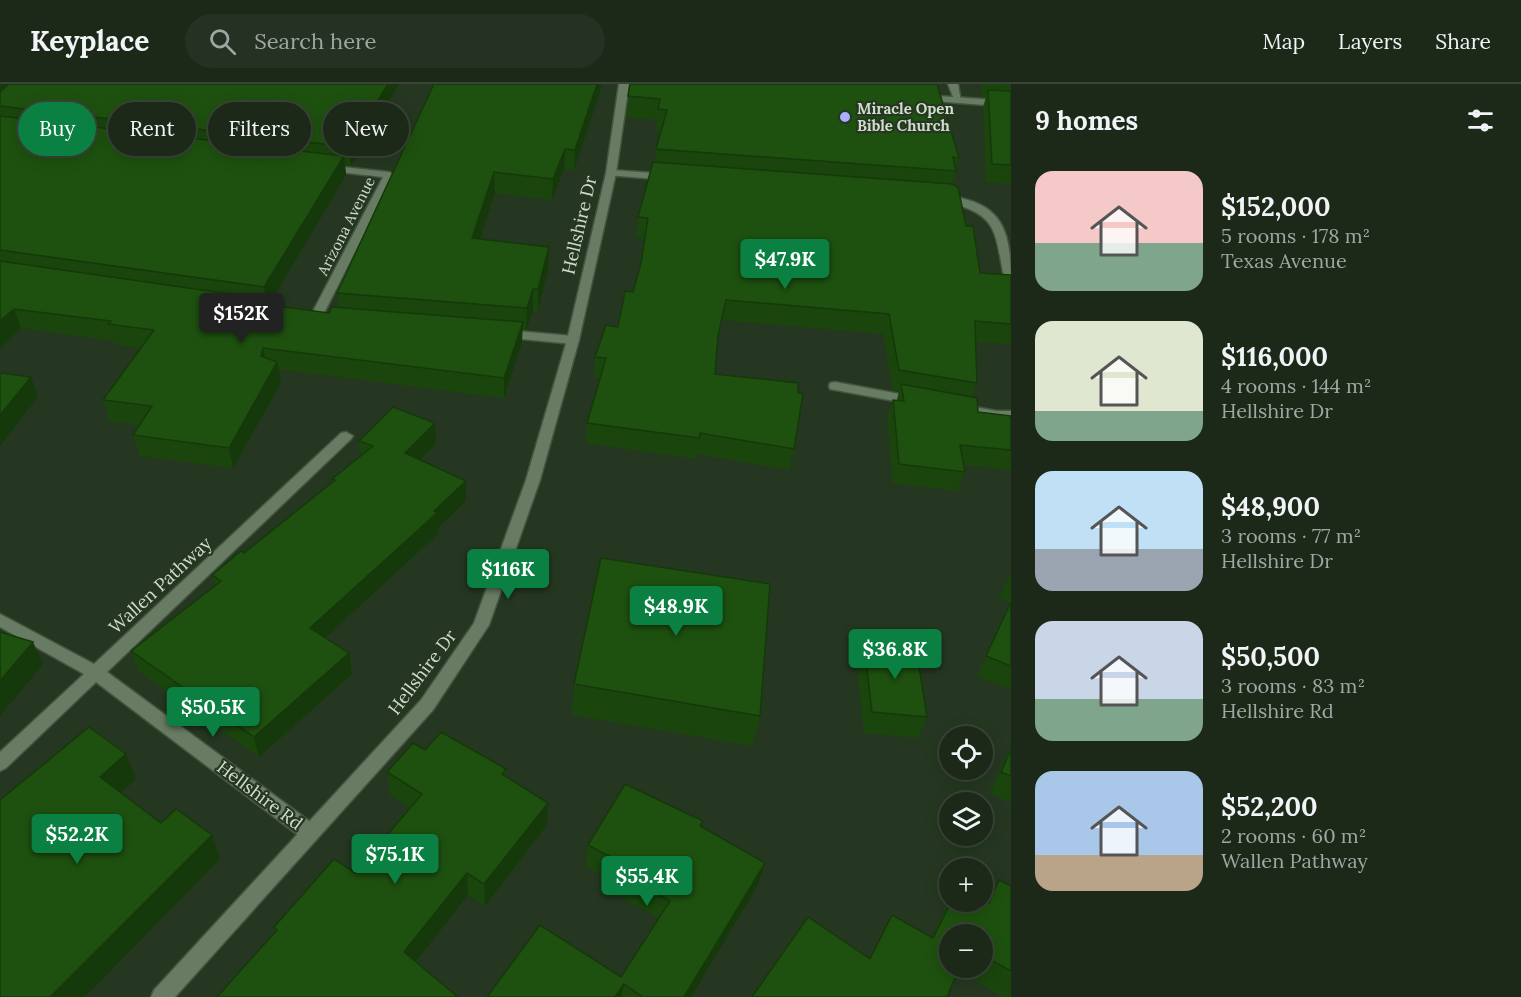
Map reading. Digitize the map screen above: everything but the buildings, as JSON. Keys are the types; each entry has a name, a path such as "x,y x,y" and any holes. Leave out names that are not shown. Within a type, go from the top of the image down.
{"street":[{"name":"Hellshire Dr","path":"161,997 426,705 482,624 533,480 573,340 611,173 624,84"},
{"path":"953,84 958,100"},
{"path":"910,97 1011,104"},
{"name":"Arizona Avenue","path":"315,318 389,175 318,167"},
{"path":"611,173 682,178"},
{"path":"931,196 949,198 970,205 986,213 997,224 1011,283"},
{"path":"491,333 573,340"},
{"path":"835,386 997,415 1011,415"},
{"name":"Wallen Pathway","path":"0,763 346,436"},
{"name":"Hellshire Rd","path":"0,620 95,672 309,832"}],"place":[{"name":"Miracle Open Bible Church","path":"845,117"}]}
